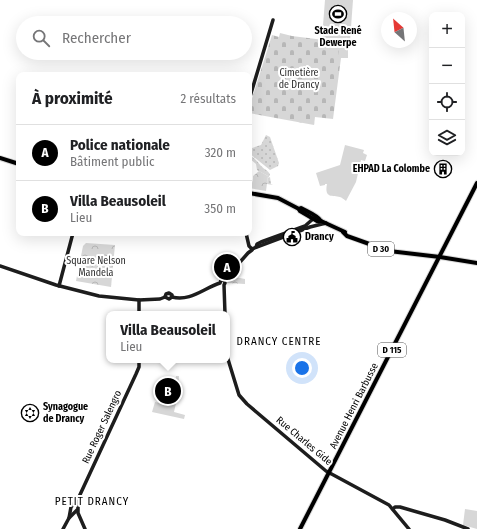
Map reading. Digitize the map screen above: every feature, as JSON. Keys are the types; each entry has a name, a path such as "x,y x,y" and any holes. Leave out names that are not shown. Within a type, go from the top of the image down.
{"main road":[{"path":"252,90 273,20"},
{"path":"0,158 16,163"},
{"name":"Avenue Henri Barbusse","path":"300,529 442,257 477,183"},
{"name":"D 30","path":"252,193 281,199 343,233 364,243 386,250 477,262"},
{"path":"309,214 309,225"},
{"name":"D 30","path":"309,214 319,222 322,221"},
{"path":"309,225 313,218"},
{"path":"225,311 221,280 224,280 248,253 253,249 322,221"},
{"path":"59,286 72,236"},
{"path":"247,236 249,246 253,249"},
{"path":"0,266 59,286 99,296 139,300 160,299 166,297 168,299 172,297 190,297 222,284"},
{"path":"139,300 139,311"},
{"path":"139,306 144,300"},
{"name":"Rue Roger Salengro","path":"71,509 76,504 136,374 139,363"},
{"name":"Rue Charles Gide","path":"229,363 239,398 329,472 383,500 393,509 409,529"},
{"path":"76,504 76,511 85,529"},
{"path":"393,509 395,507 400,507 445,520 468,529"},
{"path":"70,517 71,509 76,511"},
{"path":"64,529 70,517 76,511"},
{"path":"70,517 80,518"}],"green space":[{"name":"Stade René Dewerpe","path":"325,0 353,0 350,41 322,38"},
{"name":"Cimetière de Drancy","path":"280,33 292,36 348,43 348,58 341,58 333,119 315,117 314,125 252,114 252,98 272,35 279,37"},
{"path":"340,41 348,43 348,58 338,56"},
{"path":"266,135 270,137 279,163 278,166 270,170 252,155 252,148 261,145"},
{"path":"345,145 364,150 363,153 367,155 365,161 361,160 356,182 346,201 341,197 328,194 326,189 327,184 320,186 316,173 340,165"},
{"path":"252,157 268,172 270,175 268,178 270,177 271,184 273,185 267,184 268,176 257,170 256,164 252,161"},
{"path":"259,171 268,176 266,191 252,189 253,176"},
{"name":"Square Nelson Mandela","path":"86,243 115,245 111,287 76,281 83,246"},
{"path":"231,274 235,277 245,279 245,284 227,283"},
{"path":"176,376 179,376 178,394 174,412 185,415 184,419 152,412 155,402 167,405 174,397"},
{"path":"465,509 477,511 477,529 463,525"}],"place":[{"name":"Stade René Dewerpe","path":"338,14"},
{"name":"EHPAD La Colombe","path":"443,169"},
{"name":"Drancy","path":"292,237"},
{"name":"Police nationale","path":"227,267"},
{"name":"Villa Beausoleil","path":"168,391"},
{"name":"Synagogue de Drancy","path":"30,413"}],"district":[{"name":"DRANCY CENTRE","path":"279,341"},
{"name":"PETIT DRANCY","path":"92,501"}]}
